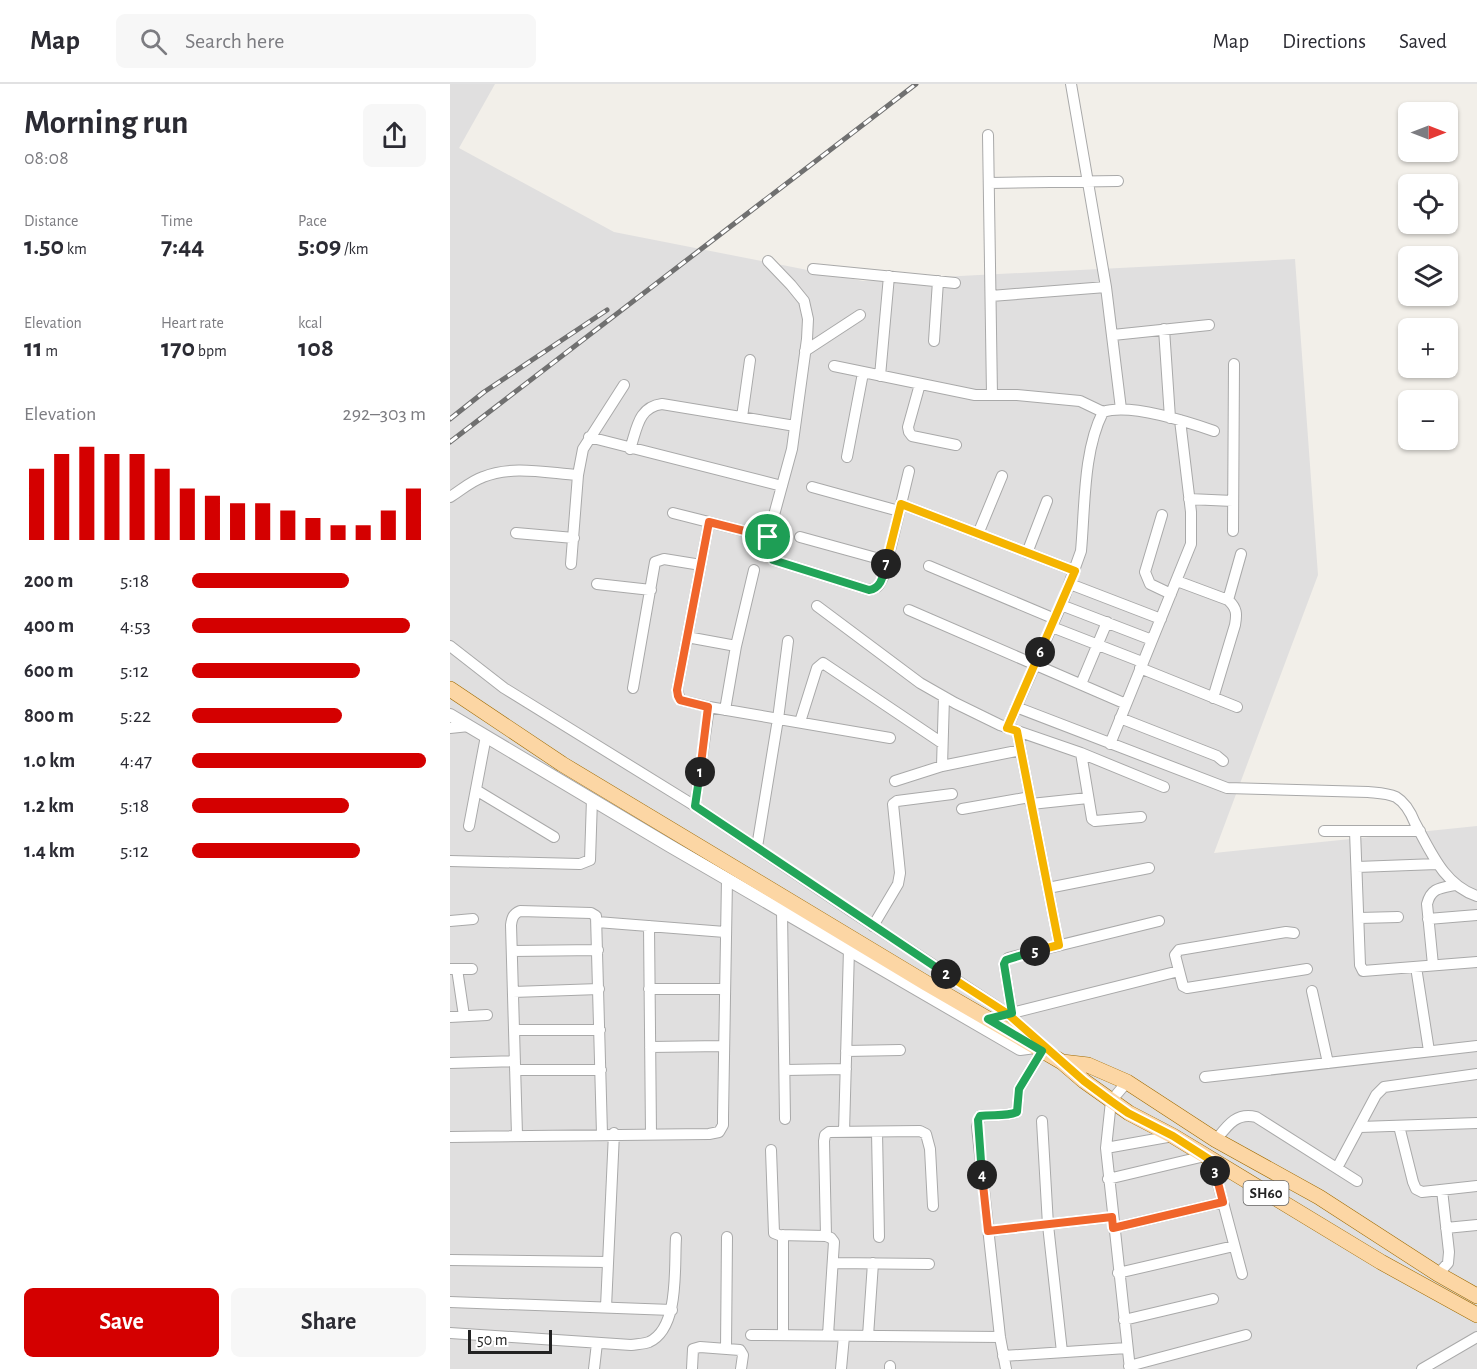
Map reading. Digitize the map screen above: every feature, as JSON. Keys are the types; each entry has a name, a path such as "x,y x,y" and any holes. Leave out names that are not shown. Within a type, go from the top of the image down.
{"main road":[{"name":"SH60","path":"450,689 562,764 1062,1062 1128,1113 1173,1136 1381,1262 1477,1315"},
{"name":"SH60","path":"1062,1062 1088,1065 1127,1082 1216,1140 1319,1197 1438,1274 1477,1296"}],"street":[{"path":"1071,84 1106,286 1121,409"},
{"path":"988,135 992,395"},
{"path":"989,183 1118,181"},
{"path":"768,261 804,301 808,319 806,351 792,449 766,549 773,560 869,590 876,589 880,584 887,561 909,471"},
{"path":"813,269 955,283"},
{"path":"880,376 889,276"},
{"path":"934,341 938,281"},
{"path":"991,296 1106,286"},
{"path":"806,351 860,315"},
{"path":"1113,335 1209,325"},
{"path":"1110,744 1191,544 1190,500 1175,419 1164,329"},
{"path":"742,417 750,360"},
{"path":"1233,531 1234,364"},
{"path":"834,366 975,395 1017,395 1080,402 1103,412 1121,409 1175,419 1214,431"},
{"path":"847,457 863,373"},
{"path":"920,384 908,427 909,432 912,436 956,445"},
{"path":"571,564 578,475 583,449 624,385"},
{"path":"630,449 644,413 650,406 663,404 795,426"},
{"path":"1059,945 1021,750 1012,729 1016,707 1070,584 1081,551 1091,451 1096,425 1103,412"},
{"path":"589,438 782,486"},
{"path":"450,498 480,478 499,472 511,470 578,475"},
{"path":"978,534 1002,476"},
{"path":"812,487 900,507 1075,571"},
{"path":"1190,500 1233,501"},
{"path":"1028,553 1047,501"},
{"path":"674,513 768,537"},
{"path":"1162,514 1145,572 1150,584 1171,594"},
{"path":"709,522 678,696 686,702 708,707 890,738"},
{"path":"516,533 574,538"},
{"path":"800,537 887,561"},
{"path":"1228,600 1241,554"},
{"path":"633,688 655,562 664,559 700,566"},
{"path":"929,566 1213,698 1237,707"},
{"path":"725,710 736,646 754,570"},
{"path":"1177,581 1228,600 1234,605 1237,613 1213,698"},
{"path":"597,584 651,590"},
{"path":"1070,584 1161,619"},
{"path":"1061,605 1152,640"},
{"path":"817,606 920,683 944,697 1012,729 1164,786"},
{"path":"909,610 1126,704"},
{"path":"1081,684 1107,622"},
{"path":"687,637 736,646"},
{"path":"757,847 788,641"},
{"path":"450,646 504,688 695,806 873,926 1010,1014 1062,1062"},
{"path":"800,722 817,668 823,663 942,743"},
{"path":"942,766 944,697"},
{"path":"695,806 708,707"},
{"path":"1016,707 1227,788 1385,794 1397,798 1406,806 1437,864 1455,885 1477,896"},
{"path":"450,715 1020,1049 1039,1049 1019,1089 1017,1112 1011,1115 980,1116 977,1127 1000,1337 1006,1369"},
{"path":"1120,718 1217,756 1223,761"},
{"path":"450,728 469,726"},
{"path":"469,826 486,736"},
{"path":"895,781 942,766 1021,750"},
{"path":"1081,753 1092,819 1095,821 1141,817"},
{"path":"476,790 554,837"},
{"path":"873,926 894,892 900,873 893,804 897,801 952,794"},
{"path":"962,809 1031,800 1088,798"},
{"path":"450,861 587,863 590,860 592,799"},
{"path":"1324,831 1420,831"},
{"path":"1355,831 1360,965 1363,970 1477,962"},
{"path":"1357,867 1437,864"},
{"path":"1048,888 1149,868"},
{"path":"450,1137 614,1133 710,1134 719,1132 723,1125 727,879"},
{"path":"1434,965 1428,919 1429,895 1434,890 1455,885"},
{"path":"517,1135 512,918 520,911 591,913 596,916 602,1134"},
{"path":"782,911 785,1119"},
{"path":"1428,919 1477,915"},
{"path":"1359,918 1398,917"},
{"path":"450,921 473,919"},
{"path":"1010,1014 1004,964 1008,958 1159,921"},
{"path":"597,922 725,932"},
{"path":"649,926 651,1134"},
{"path":"1294,933 1286,932 1179,950 1176,955 1185,988 1307,969"},
{"path":"844,1132 849,949"},
{"path":"512,951 598,950"},
{"path":"1416,967 1429,1051"},
{"path":"464,1016 454,969 472,969"},
{"path":"988,1019 1179,971"},
{"path":"513,992 599,989"},
{"path":"650,989 724,989"},
{"path":"1312,991 1328,1063"},
{"path":"450,1017 486,1015"},
{"path":"514,1030 600,1030"},
{"path":"650,1047 723,1046"},
{"path":"1205,1077 1477,1046"},
{"path":"846,1051 900,1050"},
{"path":"450,1063 601,1070"},
{"path":"785,1070 846,1069"},
{"path":"1337,1168 1376,1095 1384,1087 1477,1074"},
{"path":"1127,1082 1111,1101 1106,1148 1129,1367 1246,1335"},
{"path":"1216,1140 1233,1119 1256,1117 1357,1181"},
{"path":"1042,1121 1048,1224 1062,1352"},
{"path":"1360,1127 1477,1123"},
{"path":"1399,1126 1416,1189 1422,1192 1477,1186"},
{"path":"826,1236 825,1135 829,1132 920,1131 926,1134 930,1149 933,1206"},
{"path":"877,1132 879,1238"},
{"path":"606,1307 614,1133"},
{"path":"1106,1148 1173,1136"},
{"path":"771,1150 773,1229 776,1234 826,1236 834,1242 828,1335"},
{"path":"1108,1179 1209,1159 1242,1274"},
{"path":"1438,1274 1448,1263 1449,1252 1442,1190"},
{"path":"988,1231 1048,1224 1113,1223 1223,1202"},
{"path":"1446,1228 1477,1225"},
{"path":"783,1235 783,1335"},
{"path":"450,1334 631,1345 652,1341 666,1326 672,1310 676,1238"},
{"path":"726,1349 727,1238"},
{"path":"1118,1273 1234,1246"},
{"path":"450,1260 608,1262"},
{"path":"833,1263 929,1264"},
{"path":"868,1336 873,1263"},
{"path":"1124,1320 1213,1299"},
{"path":"450,1302 672,1310"},
{"path":"751,1335 1000,1337"},
{"path":"841,1369 844,1336"},
{"path":"1422,1369 1477,1337"},
{"path":"594,1369 597,1343"},
{"path":"692,1369 693,1349 696,1347 740,1350 742,1352 741,1369"},
{"path":"1004,1356 1127,1348"}],"shaded area":[{"path":"450,84 495,84 459,148 614,232 863,281 1295,259 1318,575 1214,853 1477,826 1477,1369 450,1369"}],"railway":[{"path":"450,442 916,84"},
{"path":"450,419 484,392 607,310"}],"route":[{"path":"768,537 709,522 677,690 680,700 708,707 695,806 1008,1014 1084,1081 1128,1113 1173,1136 1212,1161 1223,1202 1113,1228 1112,1217 988,1231 978,1120 980,1116 1011,1115 1017,1112 1019,1089 1042,1051 988,1019 1008,1014 1012,1013 1004,964 1006,960 1059,945 1017,731 1007,728 1075,571 901,504 884,575 876,589 869,590 773,560 766,549 768,537"}]}
